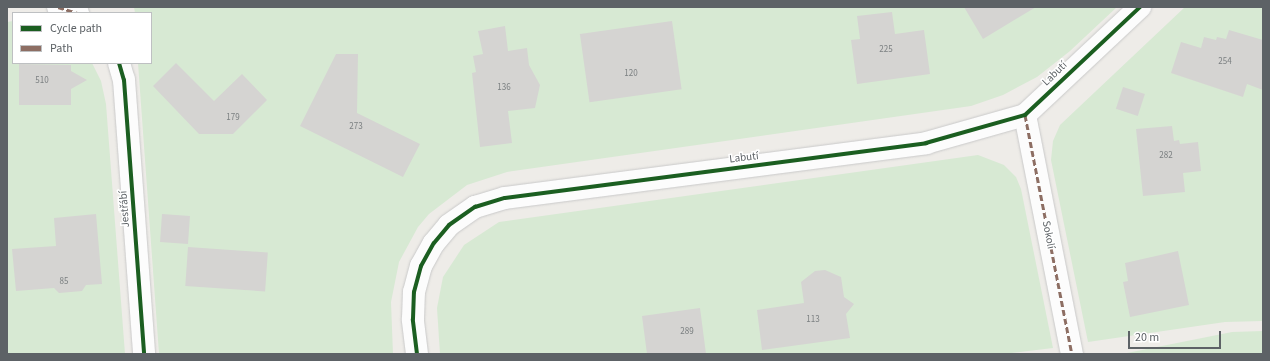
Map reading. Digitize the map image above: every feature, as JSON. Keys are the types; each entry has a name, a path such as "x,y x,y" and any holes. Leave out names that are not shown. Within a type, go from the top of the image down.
{"street":[{"path":"58,7 75,12"},
{"name":"Labutí","path":"417,354 413,319 414,292 421,266 434,243 449,225 475,207 505,198 926,143 1025,115 1140,7"},
{"name":"Jestřábí","path":"119,64 124,80 144,354"},
{"name":"Sokolí","path":"1025,115 1072,354"}],"green space":[{"path":"134,7 1117,7 1070,51 1037,77 1003,95 971,106 507,172 467,185 429,214 418,227 399,262 391,302 393,354 159,354 138,64 152,64 152,12 135,12"},
{"path":"1185,7 1263,7 1263,321 1225,322 1088,342 1051,160 1053,141 1060,125"},
{"path":"12,21 12,64 92,64 101,81 106,104 125,354 7,354 7,22"},
{"path":"978,155 1004,165 1016,177 1021,189 1053,348 1003,354 440,354 437,308 443,277 464,245 499,222"},
{"path":"1263,331 1263,354 1122,354 1232,332"}],"building":[{"path":"964,7 1036,7 983,39"},
{"path":"892,12 895,34 924,30 930,74 857,84 851,40 860,39 857,16"},
{"path":"672,21 682,89 590,102 580,34"},
{"path":"505,26 508,51 527,48 529,65 540,85 535,108 508,111 512,143 480,147 472,73 476,72 473,56 483,54 478,31"},
{"path":"1229,30 1263,40 1263,90 1247,84 1243,97 1171,73 1181,42 1201,48 1204,37 1216,40 1217,37 1226,39"},
{"path":"336,54 358,54 357,113 420,144 403,177 300,126"},
{"path":"176,63 214,101 242,74 267,100 233,134 199,134 153,86"},
{"path":"19,64 71,65 71,71 87,80 71,89 71,105 19,105"},
{"path":"1123,87 1145,94 1138,116 1116,109"},
{"path":"1172,126 1174,141 1179,140 1180,144 1198,142 1201,171 1183,173 1185,192 1143,196 1136,129"},
{"path":"96,214 102,284 86,285 82,291 59,293 54,288 16,291 12,249 56,246 54,218"},
{"path":"162,214 190,216 188,244 160,242"},
{"path":"188,247 268,253 265,291 185,286"},
{"path":"1178,251 1189,305 1130,317 1123,282 1128,281 1125,263"},
{"path":"825,270 841,277 844,297 854,304 846,314 850,338 762,350 757,310 804,303 801,282 815,271"},
{"path":"700,308 706,354 647,354 642,316"}],"marked path":[{"path":"58,7 75,12"},
{"path":"1025,115 1072,354"}],"cycle path":[{"path":"417,354 413,319 414,292 421,266 434,243 449,225 475,207 505,198 926,143 1025,115 1140,7"},
{"path":"119,64 124,80 144,354"}]}
